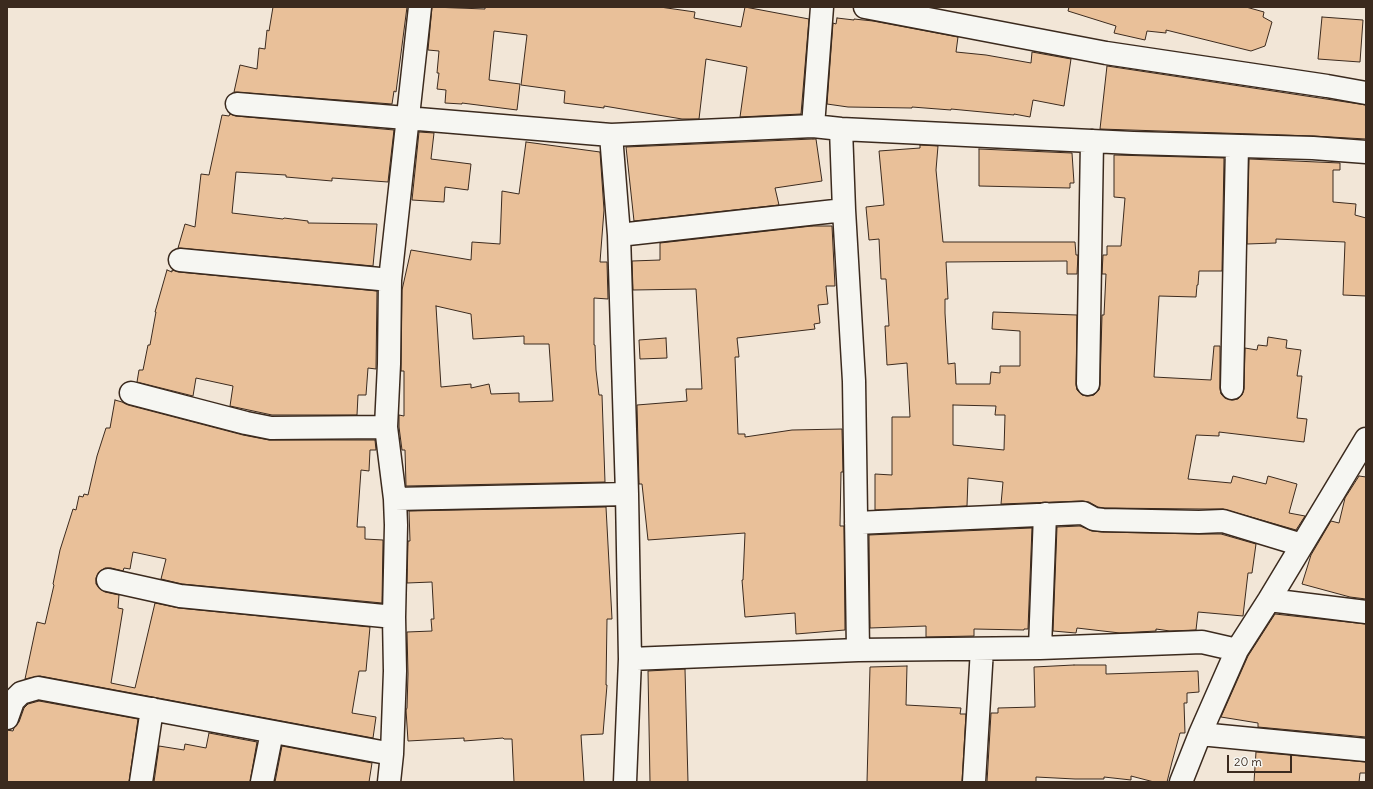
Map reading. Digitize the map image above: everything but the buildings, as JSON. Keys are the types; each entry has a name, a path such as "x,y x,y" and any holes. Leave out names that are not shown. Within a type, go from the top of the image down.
{"street":[{"path":"389,782 392,754 395,671 394,617 396,525 395,499 386,427 389,364 390,280 420,7"},
{"path":"813,126 822,7"},
{"path":"865,7 1106,53 1366,93"},
{"path":"237,104 611,135 813,126 1092,141 1313,148 1366,152"},
{"path":"841,128 844,210 854,380 858,650"},
{"path":"611,135 619,235 627,494 630,659 625,782"},
{"path":"1088,384 1092,141"},
{"path":"1232,388 1237,146"},
{"path":"619,235 844,210"},
{"path":"180,260 390,280"},
{"path":"131,393 246,424 271,428 386,427"},
{"path":"1181,782 1200,734 1237,650 1364,444"},
{"path":"395,499 627,494"},
{"path":"856,523 1083,513 1103,520 1223,521 1302,545"},
{"path":"1040,648 1045,514"},
{"path":"108,580 180,596 394,617"},
{"path":"1269,600 1366,612"},
{"path":"630,659 858,650 1040,648 1202,642 1237,650"},
{"path":"974,782 982,649"},
{"path":"7,718 13,701 21,693 38,688 392,754"},
{"path":"140,782 152,709"},
{"path":"262,782 272,732"},
{"path":"1200,734 1366,750"}]}
